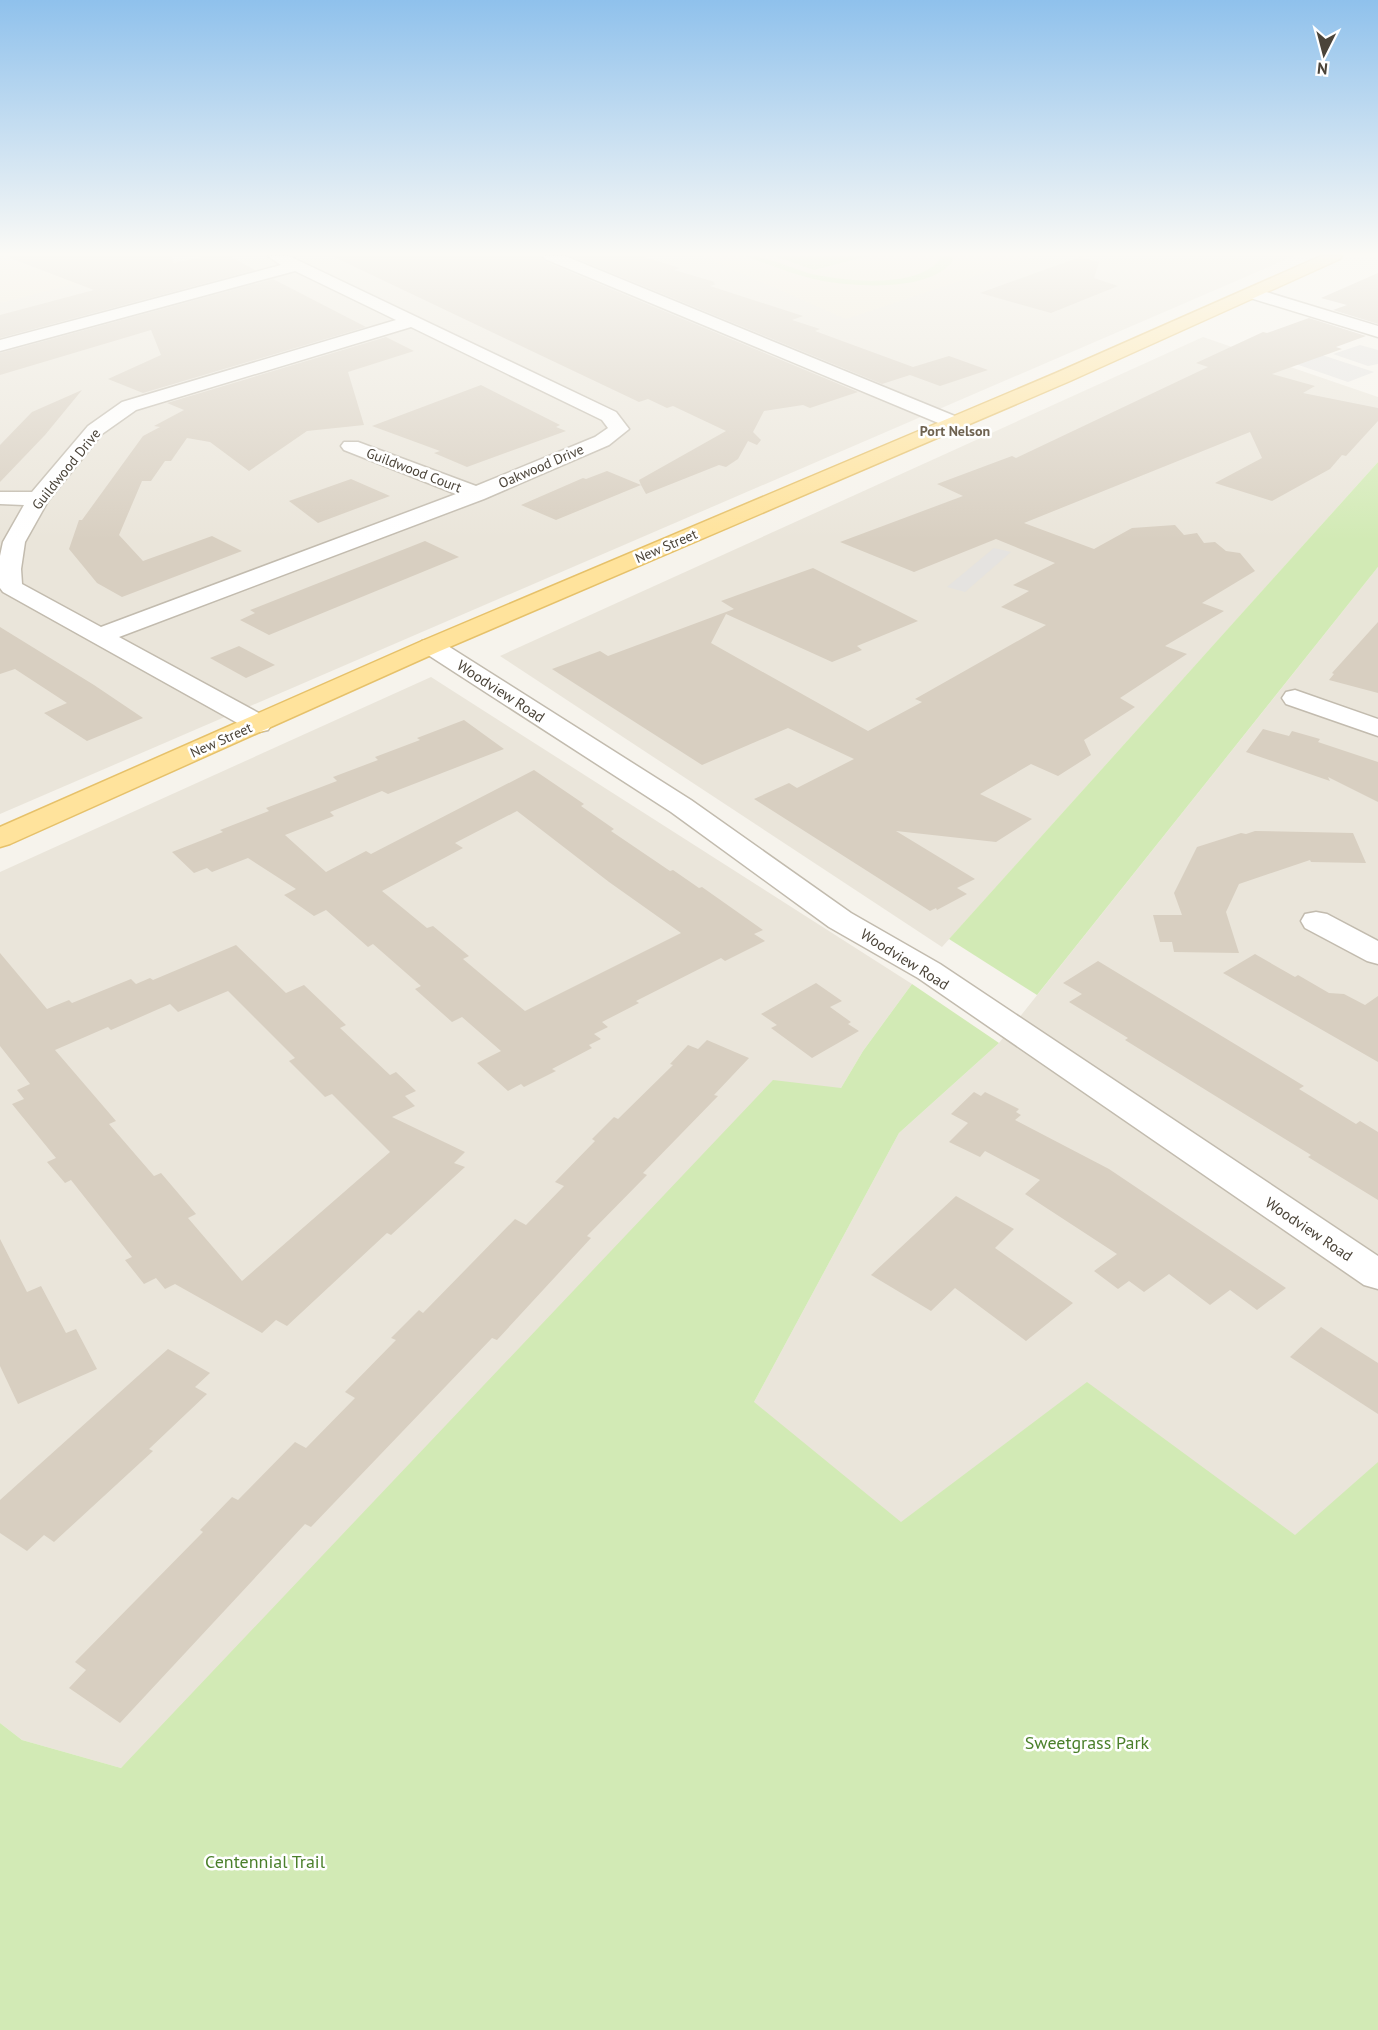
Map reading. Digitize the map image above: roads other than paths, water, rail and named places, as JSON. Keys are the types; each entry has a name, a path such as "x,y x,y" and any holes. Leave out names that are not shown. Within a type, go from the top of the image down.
{"main road":[{"name":"New Street","path":"0,838 431,646 1121,351"}],"street":[{"name":"Guildwood Drive","path":"259,724 11,587 9,569 14,542 38,499 96,430 129,406 314,351"},
{"name":"Oakwood Drive","path":"101,635 476,494 602,441 619,429 609,416 471,351"},
{"path":"780,351 955,423"},
{"name":"Guildwood Court","path":"351,446 476,494"},
{"path":"0,498 38,499"},
{"name":"Woodview Road","path":"431,646 681,806 840,920 929,971 1378,1275"},
{"path":"1295,698 1378,728"},
{"path":"1316,921 1378,954"}],"district":[{"name":"Port Nelson","path":"955,431"}],"park label":[{"name":"Sweetgrass Park","path":"1087,1742"},
{"name":"Centennial Trail","path":"265,1861"}]}
